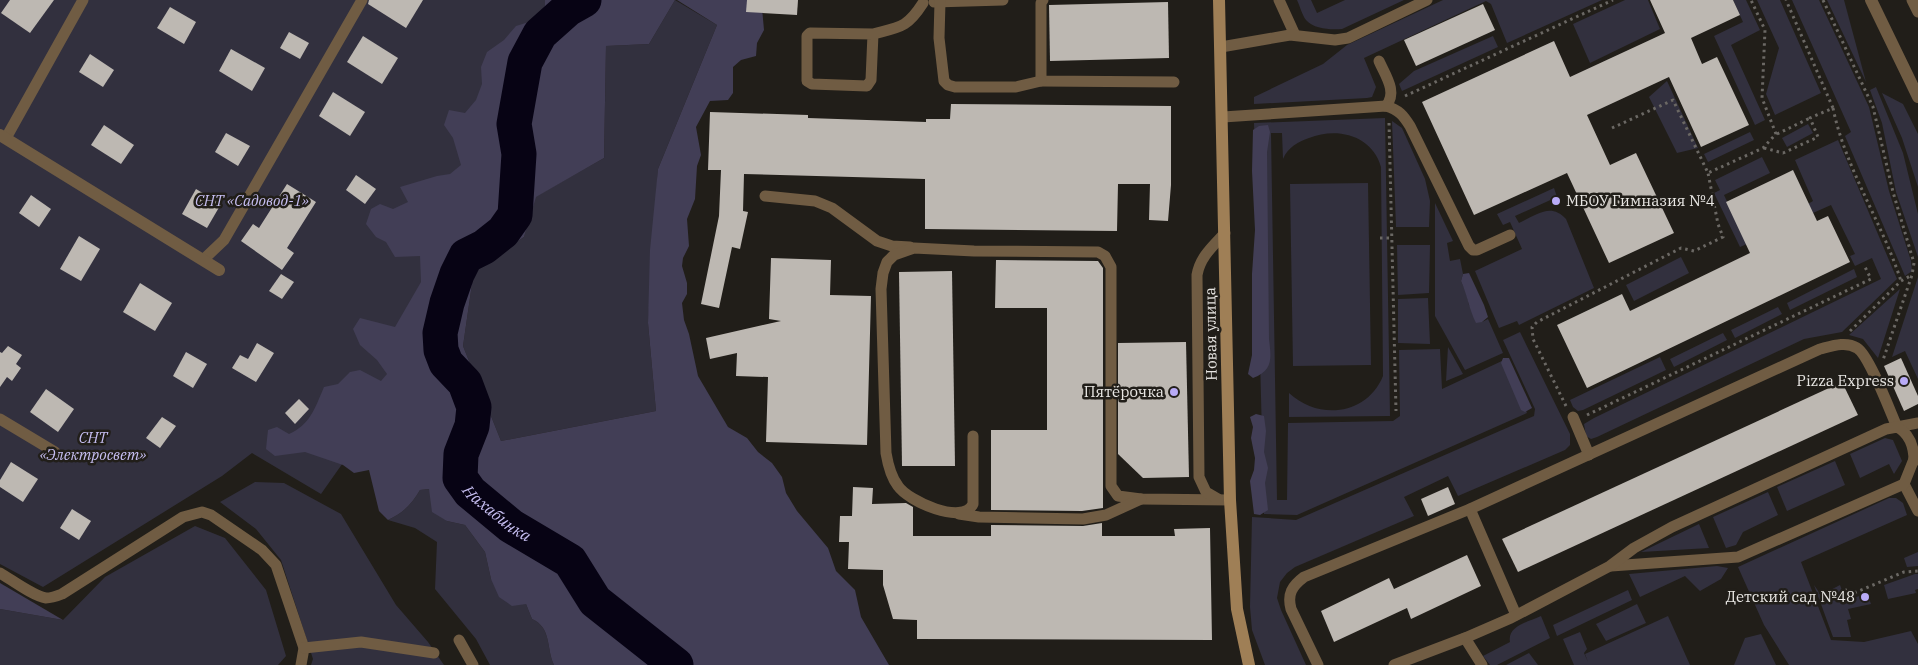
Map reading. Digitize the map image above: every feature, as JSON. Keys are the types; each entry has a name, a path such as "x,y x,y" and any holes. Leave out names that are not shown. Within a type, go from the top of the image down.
{"street":[{"name":"Новая улица","path":"1219,0 1225,233 1225,500 1237,608 1249,665"},
{"path":"1871,0 1918,97"},
{"path":"3,136 220,270"}],"lane":[{"path":"3,136 83,0"},
{"path":"204,259 224,240 362,0"},
{"path":"873,34 871,80 867,86 812,84 807,81 807,36 810,33 873,34 903,26 913,18 923,2 1002,0"},
{"path":"1041,81 1043,0"},
{"path":"1279,0 1295,35"},
{"path":"1221,47 1295,35 1335,40 1348,38 1427,0"},
{"path":"1912,0 1918,12"},
{"path":"940,2 939,38 944,81 948,85 956,87 1016,86 1041,81 1174,82"},
{"path":"1379,60 1391,88 1391,100 1386,106"},
{"path":"1223,117 1386,106 1396,109 1403,114 1410,126 1469,246 1473,250 1482,249 1510,235"},
{"path":"765,196 814,201 832,208 877,241 892,246 974,251 1098,252 1105,256 1111,267 1112,486 1118,496 1141,499 1225,500"},
{"path":"1225,233 1202,259 1198,266 1197,275 1199,477 1206,492 1211,496 1225,500"},
{"path":"914,248 894,255 887,262 883,273 881,289 886,453 893,479 898,488 907,495 939,510 979,517 1083,519 1106,515 1141,499"},
{"path":"1318,665 1291,609 1289,600 1290,590 1295,583 1321,569 1470,509 1820,349 1847,344 1857,347 1862,352 1897,427 1907,434 1916,456 1904,484 1738,557 1610,566"},
{"path":"1573,417 1589,455"},
{"path":"0,419 55,452"},
{"path":"1394,665 1464,638 1516,615 1610,566 1634,548 1672,527 1886,429 1918,422"},
{"path":"959,514 971,508 974,504 973,436"},
{"path":"1904,484 1918,511"},
{"path":"1470,509 1516,615"},
{"path":"0,573 37,595 46,598 53,597 62,594 183,518 202,512 211,515 262,550 276,565 304,648 301,665"},
{"path":"1464,638 1482,665"},
{"path":"459,640 473,665"},
{"path":"304,648 361,642 434,653"}],"path":[{"path":"1751,0 1765,30 1762,98 1776,134"},
{"path":"1786,0 1833,108 1838,131 1893,258 1901,281"},
{"path":"1823,0 1873,107 1893,192 1914,263 1912,275 1876,379"},
{"path":"1612,128 1673,100 1708,173 1718,224 1723,237 1694,251 1681,248 1537,322 1532,327 1533,340 1569,413 1573,417 1584,417 1871,279 1865,267"},
{"path":"1708,173 1763,148 1776,134 1833,108"},
{"path":"1763,148 1783,153 1818,137 1810,118"},
{"path":"1380,238 1392,238"},
{"path":"1835,345 1901,281 1912,275"},
{"path":"1845,589 1849,595 1904,572 1918,571"}],"green space":[{"name":"СНТ «Садовод-1»","path":"0,0 560,0 414,362 321,494 252,453 222,476 43,587 0,564"},
{"path":"675,0 717,25 658,169 648,323 656,411 501,441 463,346 474,270 524,237 535,197 604,158 606,46 649,44"},
{"path":"1297,0 1311,0 1317,13 1345,0 1404,0 1342,29 1332,29 1318,27 1309,23 1303,16"},
{"path":"1443,0 1602,0 1507,43 1491,4 1486,1 1364,58 1376,87 1372,97 1254,104 1254,97 1323,64 1347,45"},
{"path":"1625,0 1648,0 1660,29 1590,63 1573,24"},
{"path":"1733,0 1746,0 1760,30 1731,45 1765,120 1755,125 1714,36 1743,22"},
{"path":"1757,0 1780,0 1821,93 1775,115 1766,94 1779,48"},
{"path":"1792,0 1819,0 1869,107 1889,191 1911,261 1912,271 1905,276 1845,136 1851,132"},
{"path":"1827,0 1844,0 1866,82"},
{"path":"1493,36 1498,47 1402,91 1399,84 1414,71"},
{"path":"1667,81 1698,148 1677,153 1649,97"},
{"path":"1876,87 1903,153 1918,214 1918,257 1896,192 1882,123 1870,90"},
{"path":"1882,93 1903,104 1918,134 1918,187 1902,138"},
{"path":"1385,118 1390,416 1289,417 1289,393 1301,402 1314,408 1341,410 1354,406 1366,399 1376,389 1383,376 1381,167 1370,147 1362,141 1352,136 1331,133 1297,143 1283,159 1282,133 1271,133 1277,500 1287,500 1288,423 1393,421 1400,416 1399,350 1440,349 1442,389 1504,360 1527,413 1297,515 1264,514 1254,123"},
{"path":"1392,121 1402,128 1425,179 1430,201 1429,227 1396,227"},
{"path":"1808,124 1813,133 1787,147 1782,138"},
{"path":"1750,132 1754,140 1708,162 1704,154"},
{"path":"1838,140 1897,279 1842,332 1804,339 1597,437 1591,439 1586,436 1584,424 1594,418 1881,279 1872,258 1855,266 1850,256 1855,254 1831,205 1813,213 1808,204 1813,201 1795,160"},
{"path":"1762,157 1770,173 1724,195 1747,244 1740,247 1714,193 1720,190 1715,180"},
{"path":"1368,183 1371,365 1293,366 1290,184"},
{"path":"1554,188 1557,197 1515,216 1519,223 1543,212 1555,211 1566,219 1594,288 1519,325 1517,321 1499,328 1475,271 1522,249 1510,222 1503,225 1497,214"},
{"path":"1435,203 1453,241 1447,243 1450,261 1460,259 1463,274 1461,281 1469,305 1482,322 1488,319 1503,353 1465,370 1435,316"},
{"path":"1397,245 1430,245 1429,293 1398,295"},
{"path":"1681,257 1689,273 1634,301 1626,285"},
{"path":"1854,269 1857,277 1790,310 1787,303"},
{"path":"1918,277 1918,379 1905,351 1892,357"},
{"path":"1900,289 1878,358 1863,339 1849,335"},
{"path":"1428,298 1430,344 1398,343 1398,299"},
{"path":"1778,307 1782,314 1735,338 1731,330"},
{"path":"1520,332 1570,434 1570,445 1565,450 1458,496 1448,476 1404,497 1414,516 1295,567 1280,582 1277,598 1306,665 1265,665 1252,630 1250,607 1252,517 1296,520 1534,416 1535,409 1503,340"},
{"path":"1723,333 1727,340 1674,367 1670,359"},
{"path":"1448,347 1463,374 1446,381"},
{"path":"1660,357 1666,370 1583,410 1578,411 1573,407 1570,400"},
{"path":"1885,438 1893,440 1902,461 1894,474 1889,464 1860,478 1850,454"},
{"path":"1835,461 1845,485 1787,511 1777,487"},
{"path":"255,482 284,483 341,514 396,605 428,642 444,665 311,665 313,659 281,560 256,529 220,502"},
{"path":"429,489 447,521 465,525 485,552 491,579 526,604 532,619 546,633 554,665 490,665 476,639 435,589 437,542 415,528 388,520 407,508 420,490"},
{"path":"1768,492 1778,515 1743,532 1736,545 1726,548 1713,517"},
{"path":"1889,498 1896,498 1903,503 1907,515 1801,562 1831,640 1864,642 1911,631 1918,644 1918,665 1789,665 1764,625 1738,567"},
{"path":"1699,524 1709,548 1641,552"},
{"path":"195,526 225,538 266,590 286,656 278,665 0,665 0,609 63,620 105,577"},
{"path":"1918,552 1918,566 1907,567 1904,558"},
{"path":"1717,566 1728,568 1721,579 1700,591 1685,576 1640,597 1629,574"},
{"path":"1918,574 1918,589 1915,590 1916,593 1888,599 1884,585"},
{"path":"1814,585 1821,595 1840,585 1846,601 1867,593 1871,604 1848,609 1851,619 1847,620 1851,637 1833,637"},
{"path":"1628,590 1632,600 1557,636 1553,625"},
{"path":"1637,604 1646,623 1606,641 1596,624"},
{"path":"1541,616 1550,638 1497,665 1490,665 1483,656 1510,642 1510,637 1515,628"},
{"path":"1668,616 1690,665 1574,665 1563,639 1580,632 1587,649 1584,653 1588,662 1585,654"},
{"path":"1761,634 1776,665 1734,665 1745,638"},
{"path":"1529,653 1538,665 1506,665"}],"shaded area":[{"path":"545,0 675,0 649,44 606,46 604,158 536,197 524,237 474,270 463,346 501,441 656,411 648,323 650,250 658,169 717,25 677,0 764,0 762,8 764,30 757,43 756,56 741,60 733,67 733,93 728,100 710,101 696,127 701,155 697,166 695,199 687,219 689,246 683,258 682,266 687,283 687,294 682,303 684,320 698,376 728,427 747,438 758,452 772,463 782,477 786,493 797,511 828,548 836,571 855,590 861,617 889,665 554,665 546,633 532,619 526,604 512,606 499,597 491,579 485,552 465,525 447,521 432,512 429,489 420,490 407,508 388,520 379,511 369,470 354,473 343,465 305,452 275,456 266,449 268,430 277,427 289,434 302,426 311,415 324,387 338,384 350,372 360,370 381,381 387,374 377,360 360,345 353,329 360,318 395,327 421,282 420,256 395,257 386,242 376,237 366,224 371,209 380,204 393,209 408,202 400,187 450,174 461,165 453,138 444,125 449,110 465,113 476,100 482,84 481,67 487,52 504,40 516,26 532,21 545,6"},
{"path":"1268,125 1270,132 1267,152 1270,362 1265,371 1253,378 1248,374 1252,355 1252,274 1255,230 1252,171 1253,130 1259,126"},
{"path":"1469,273 1488,317 1482,322 1476,323 1461,281 1463,274"},
{"path":"1503,358 1509,358 1532,408 1525,412 1521,410 1501,363"},
{"path":"1256,414 1264,416 1266,431 1264,452 1268,468 1265,483 1268,510 1260,515 1254,514 1250,481 1254,470 1255,458 1251,438 1253,427 1250,417"},
{"path":"0,583 63,620 0,609"}],"building":[{"path":"10,0 54,0 30,33 1,13"},
{"path":"369,0 423,0 406,28 368,4"},
{"path":"747,0 798,0 797,15 746,12"},
{"path":"1650,0 1733,0 1740,15 1691,38 1702,64 1717,57 1749,125 1701,147 1669,77 1587,115 1610,165 1636,153 1674,233 1609,263 1567,173 1474,215 1422,102 1554,41 1570,77 1665,33"},
{"path":"1168,2 1169,58 1050,61 1049,5"},
{"path":"1483,4 1495,30 1416,66 1404,40"},
{"path":"170,7 196,22 184,44 157,28"},
{"path":"289,32 309,43 300,59 280,48"},
{"path":"363,36 398,58 382,84 347,62"},
{"path":"231,49 265,68 252,91 219,71"},
{"path":"90,54 114,70 103,87 79,72"},
{"path":"333,92 365,112 350,136 319,116"},
{"path":"951,104 1171,106 1171,185 1168,221 1149,220 1150,184 1118,184 1117,231 925,229 925,179 744,174 743,211 748,212 740,249 732,247 719,308 701,304 719,216 721,170 708,170 710,112 808,115 808,118 926,122 926,119 950,119"},
{"path":"104,125 134,145 121,164 91,145"},
{"path":"226,133 250,146 238,166 215,152"},
{"path":"1793,170 1817,221 1828,216 1850,262 1587,388 1557,325 1622,294 1630,311 1750,253 1726,202"},
{"path":"356,175 376,189 365,204 346,190"},
{"path":"287,184 316,202 287,248 294,253 282,270 241,241 253,224 259,228"},
{"path":"196,189 221,204 207,228 182,214"},
{"path":"31,195 51,209 39,227 19,213"},
{"path":"79,236 100,249 81,281 60,269"},
{"path":"771,258 831,260 830,295 871,296 867,445 766,442 768,377 736,376 737,353 710,359 706,338 781,321 769,319"},
{"path":"996,260 1098,261 1103,268 1103,508 1082,511 991,510 991,430 1047,430 1047,308 995,308"},
{"path":"952,271 955,466 902,466 899,272"},
{"path":"281,274 294,282 282,299 269,291"},
{"path":"140,283 172,303 155,331 123,312"},
{"path":"1186,342 1189,477 1143,478 1118,454 1118,343"},
{"path":"257,343 274,353 256,382 232,368 240,355 248,359"},
{"path":"8,346 22,355 16,364 21,368 12,381 7,377 0,387 0,352 2,353"},
{"path":"186,352 207,364 193,388 173,376"},
{"path":"1901,358 1918,396 1918,404 1904,411 1884,366"},
{"path":"1842,382 1858,415 1518,572 1502,539"},
{"path":"46,389 74,409 58,432 30,412"},
{"path":"299,399 309,409 295,424 285,413"},
{"path":"162,417 176,426 160,448 146,438"},
{"path":"11,462 38,479 23,502 0,487 0,480"},
{"path":"853,487 873,488 872,504 906,503 913,507 913,536 991,536 991,525 1083,526 1102,523 1102,536 1175,536 1174,529 1210,528 1212,640 917,639 917,620 893,619 883,585 883,570 848,569 849,542 839,542 840,516 852,516"},
{"path":"1448,487 1455,504 1428,516 1421,499"},
{"path":"72,509 91,521 79,540 60,528"},
{"path":"1467,555 1481,586 1411,619 1407,608 1334,642 1321,611 1389,578 1394,589"}],"waterway":[{"name":"Нахабинка","path":"584,0 568,9 540,34 525,62 514,124 519,154 515,215 503,232 484,247 466,256 457,274 447,303 440,333 441,350 446,363 465,383 474,407 472,426 461,454 460,478 470,492 511,526 570,561 595,601 676,665"}],"place":[{"name":"МБОУ Гимназия №4","path":"1556,201"},
{"name":"Pizza Express","path":"1904,381"},
{"name":"Пятёрочка","path":"1174,392"},
{"name":"Детский сад №48","path":"1865,597"}],"park label":[{"name":"СНТ «Электросвет»","path":"93,446"}]}
